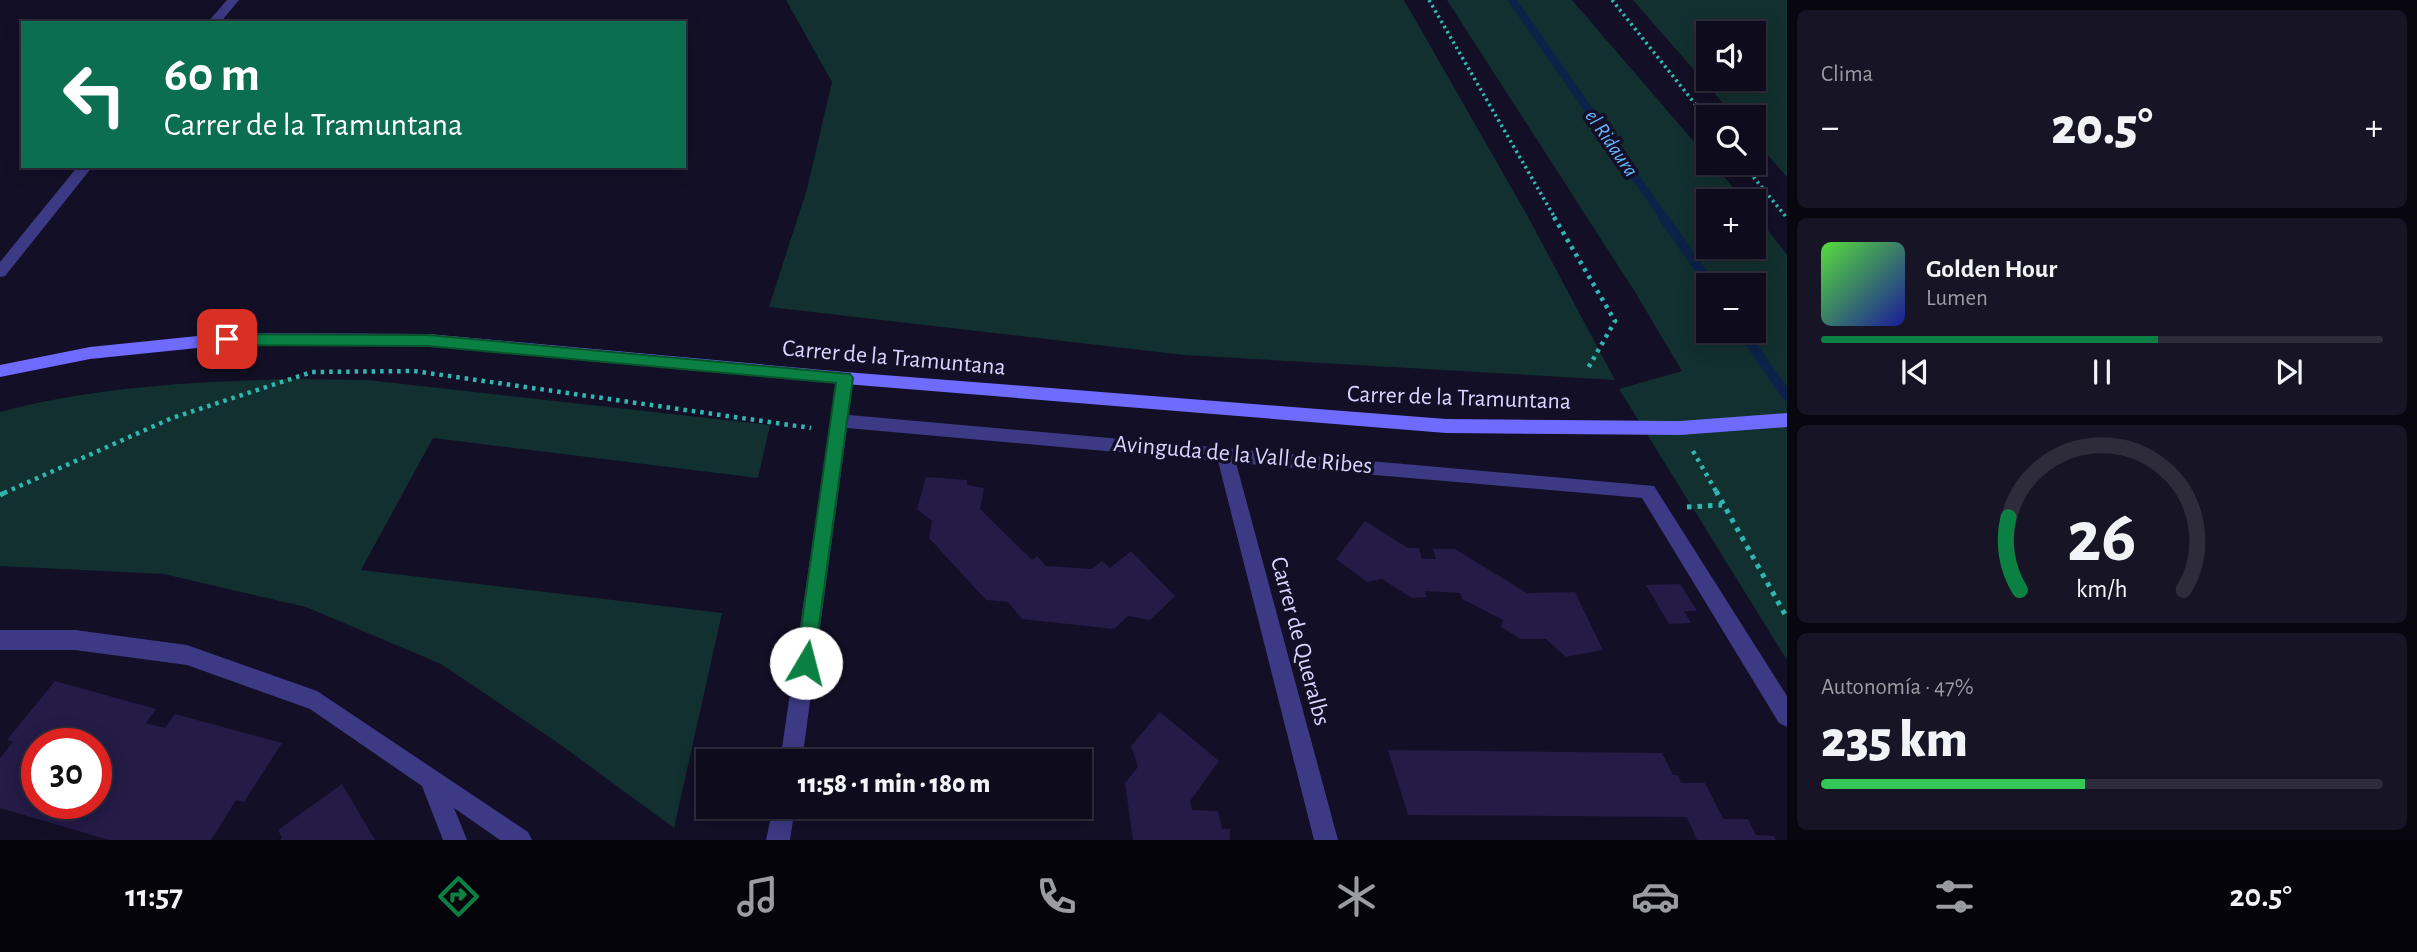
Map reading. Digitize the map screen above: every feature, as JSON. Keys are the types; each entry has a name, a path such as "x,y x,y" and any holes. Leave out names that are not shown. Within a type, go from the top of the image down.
{"main road":[{"name":"Carrer de la Tramuntana","path":"0,371 90,353 227,339 414,340 845,378 1447,426 1680,428 1787,420"}],"street":[{"path":"215,21 233,0"},
{"path":"0,272 84,168"},
{"path":"793,749 845,378"},
{"name":"Avinguda de la Vall de Ribes","path":"839,429 1225,454 1647,491 1787,716"},
{"name":"Carrer de Queralbs","path":"1225,454 1326,840"},
{"path":"0,640 75,640 187,655 317,701 520,840"},
{"path":"431,780 455,840"},
{"path":"778,840 781,819"}],"path":[{"path":"1429,0 1615,321 1587,370"},
{"path":"1612,0 1696,105"},
{"path":"1752,175 1787,218"},
{"path":"0,495 172,418 312,372 414,371 646,405 839,429"},
{"path":"1680,428 1787,618"}],"green space":[{"path":"786,0 1404,0 1527,215 1615,380 1184,355 769,307 807,189 832,82"},
{"path":"1447,0 1572,0 1696,144 1696,175 1722,175 1735,189 1696,189 1696,259 1766,259 1766,228 1787,255 1787,660 1619,389 1682,371 1635,292"},
{"path":"1633,0 1787,0 1787,177 1766,153 1766,105 1725,105 1712,91 1766,91 1766,21 1696,21 1696,72"},
{"path":"288,379 368,380 770,425 758,478 433,438 361,570 722,613 674,828 561,745 441,664 306,607 164,574 0,566 0,412 107,391 179,384"}],"building":[{"path":"926,477 967,480 967,485 984,488 980,509 1032,560 1037,556 1046,566 1092,569 1102,561 1110,568 1131,551 1175,596 1150,620 1128,616 1114,629 1022,619 1008,602 986,600 929,538 932,521 917,509"},
{"path":"1365,521 1408,548 1419,548 1422,559 1436,559 1433,549 1455,549 1527,593 1575,592 1603,650 1566,657 1546,639 1521,639 1501,627 1503,620 1462,599 1460,593 1425,591 1427,597 1412,598 1382,579 1367,582 1336,559"},
{"path":"1680,584 1697,611 1684,611 1691,623 1669,624 1646,585"},
{"path":"55,681 156,709 146,723 165,728 175,714 282,743 244,802 236,800 211,840 109,840 37,819 112,819 112,728 21,728 21,814 0,808 0,758 13,742 7,740"},
{"path":"1160,712 1219,761 1190,801 1192,810 1218,811 1222,829 1230,829 1230,840 1133,840 1125,783 1138,767 1131,746"},
{"path":"1388,750 1662,753 1673,775 1678,775 1681,783 1705,783 1723,819 1748,819 1756,835 1774,836 1776,840 1697,840 1687,817 1408,815"},
{"path":"342,784 375,840 280,840 282,838 278,830"}],"waterway":[{"name":"el Ridaura","path":"1512,0 1664,218"},
{"name":"el Ridaura","path":"1663,217 1703,273"},
{"name":"el Ridaura","path":"1750,343 1787,396"}],"route":[{"path":"227,339 428,340 845,378 806,663"}]}
